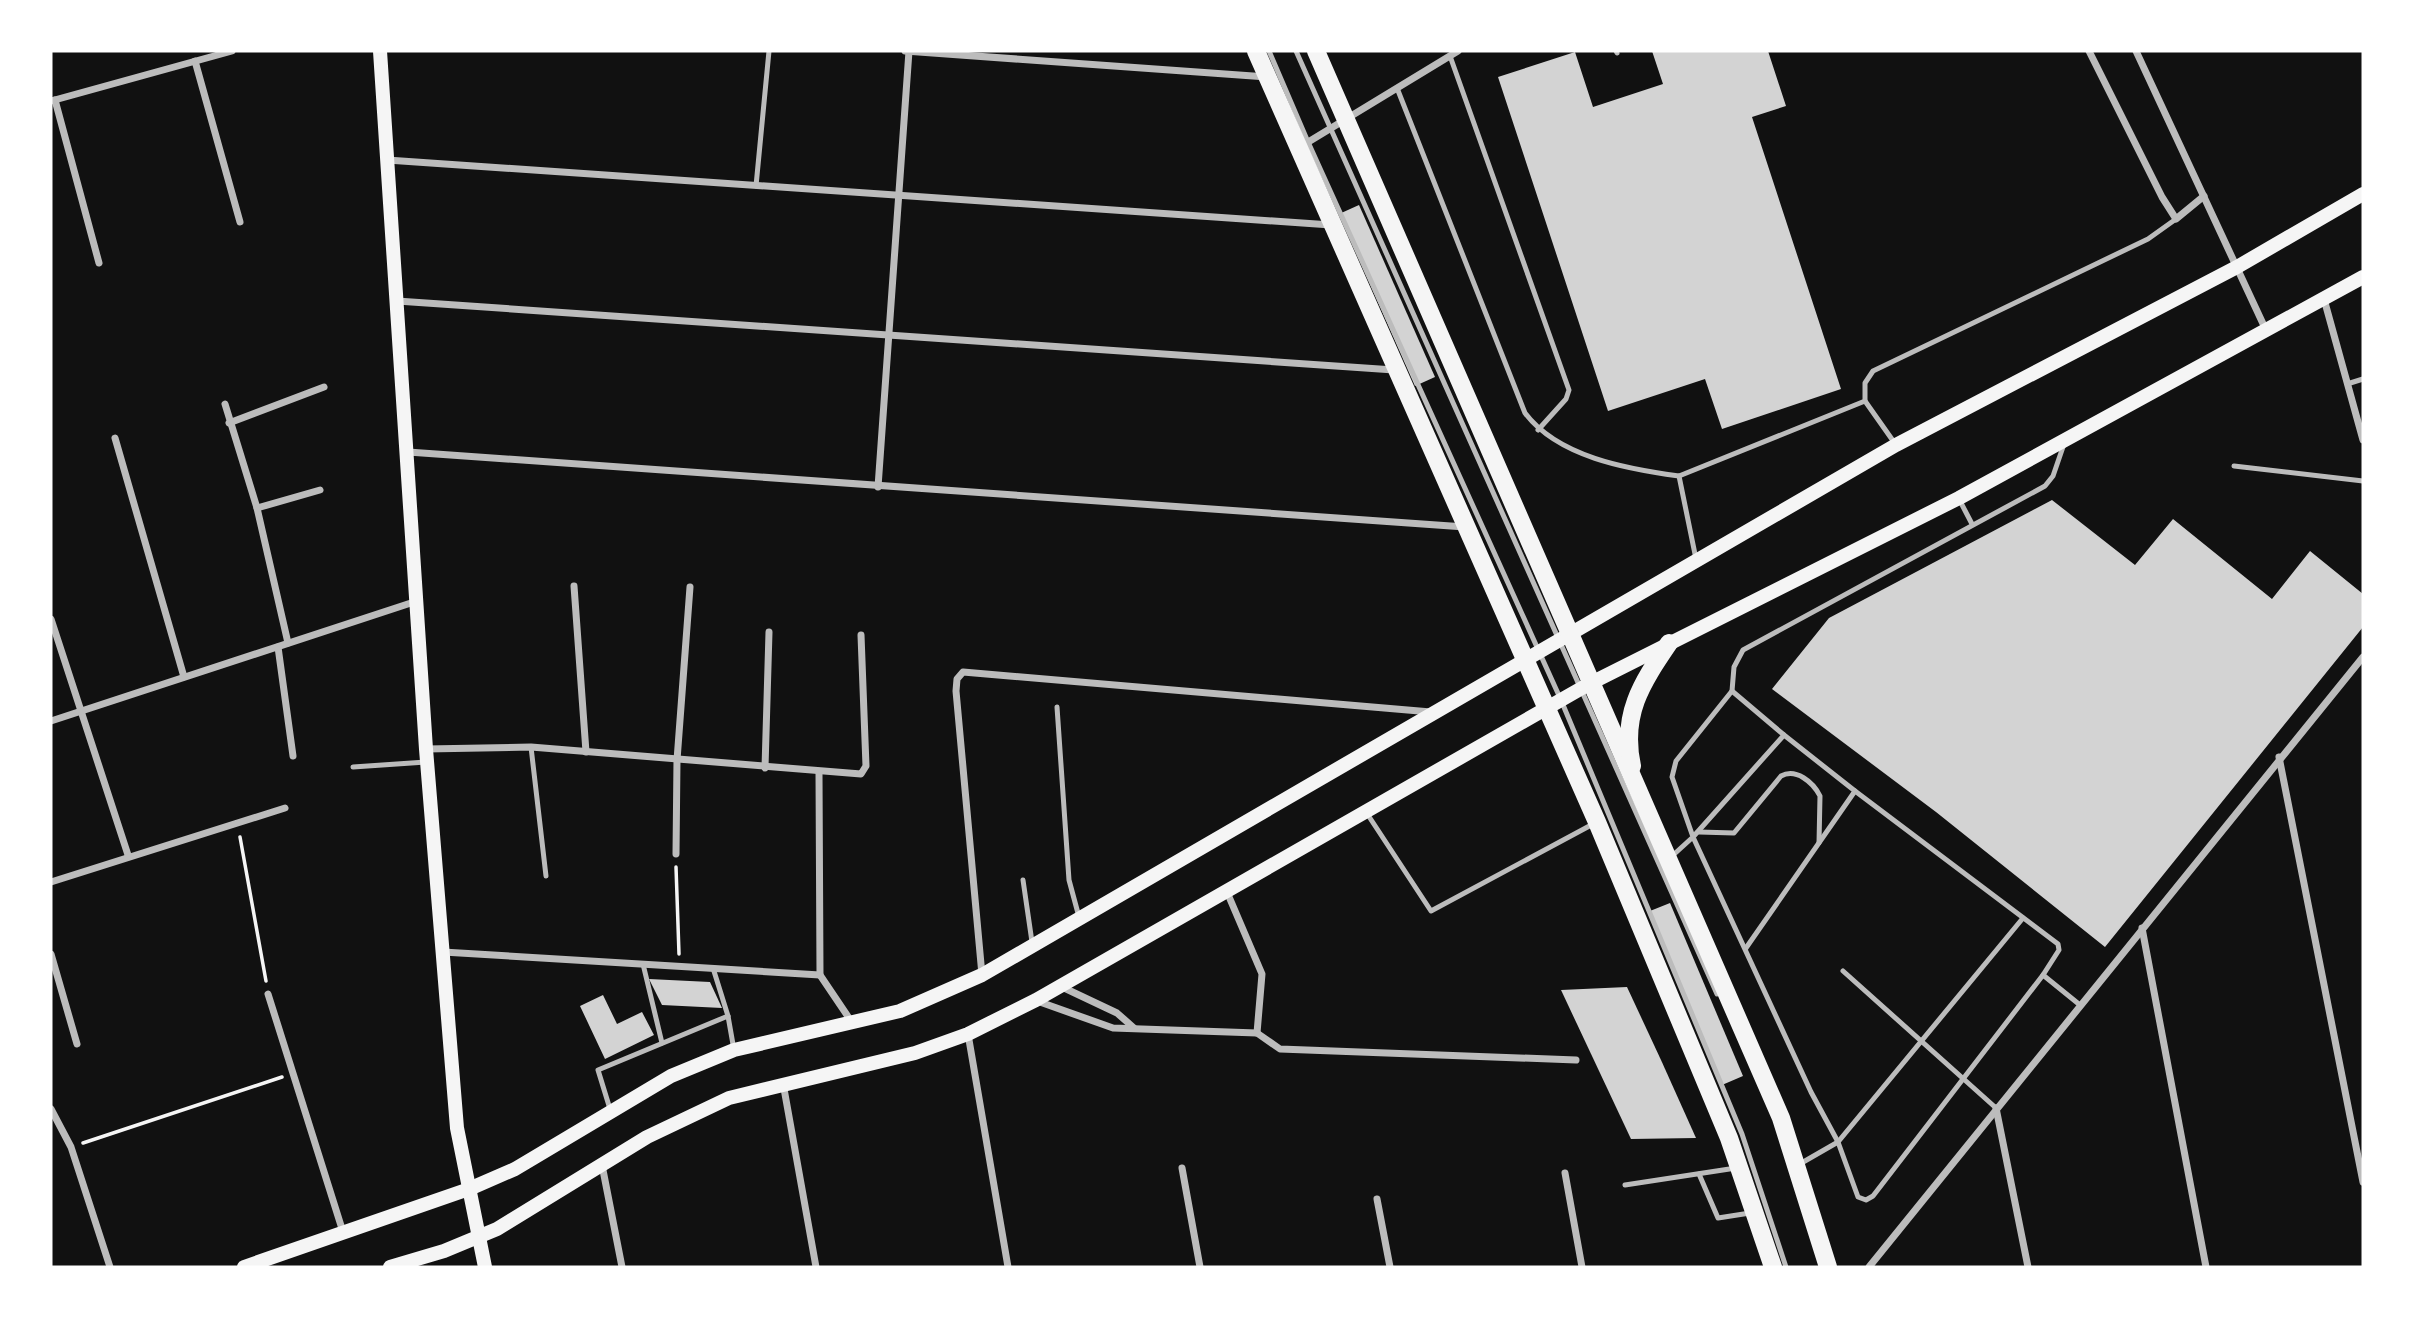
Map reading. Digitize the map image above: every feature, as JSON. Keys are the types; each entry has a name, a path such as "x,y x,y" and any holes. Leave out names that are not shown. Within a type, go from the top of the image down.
{"main road":[{"path":"380,51 442,952 457,1128 485,1267"},
{"path":"1256,51 1303,145 1332,226 1465,527 1553,704 1597,822 1740,1167 1773,1267"},
{"path":"1316,51 1562,637 1667,860 1781,1118 1828,1267"},
{"path":"244,1267 469,1189 515,1169 671,1076 734,1050 900,1011 982,975 1896,445 2237,267 2363,194"},
{"path":"390,1267 479,1237 685,1116 729,1098 783,1082 867,1066 968,1034 1062,987 1584,687 1959,498 2265,328 2363,277"},
{"path":"1641,803 1628,747 1627,725 1644,680 1669,643"}],"street":[{"path":"99,263 53,101 232,51"},
{"path":"878,487 906,51 1267,77"},
{"path":"1303,145 1458,51"},
{"path":"2088,51 2162,197 2176,219 2204,197"},
{"path":"2136,51 2265,328"},
{"path":"195,61 240,222"},
{"path":"387,160 1332,226"},
{"path":"2323,298 2363,440"},
{"path":"397,301 1395,370"},
{"path":"229,423 324,387"},
{"path":"225,404 257,508 288,643"},
{"path":"115,438 184,677"},
{"path":"408,452 1465,527"},
{"path":"257,508 320,490"},
{"path":"574,586 586,752"},
{"path":"676,854 677,760 690,587"},
{"path":"51,721 418,601"},
{"path":"51,619 128,855"},
{"path":"765,768 769,632"},
{"path":"428,755 531,747 819,773 861,774 866,766 860,635"},
{"path":"278,646 293,756"},
{"path":"1869,1267 2279,757 2363,657"},
{"path":"982,975 956,691 957,679 963,672 1435,712"},
{"path":"2279,757 2363,1182"},
{"path":"819,773 820,975 852,1024"},
{"path":"51,882 128,855 285,808"},
{"path":"1227,892 1262,974 1257,1033"},
{"path":"2142,928 2206,1267"},
{"path":"442,952 820,975"},
{"path":"51,954 77,1044"},
{"path":"1062,987 1117,1013 1135,1028"},
{"path":"268,994 343,1233"},
{"path":"1036,1000 1113,1028 1161,1032 1257,1033 1280,1049 1576,1059"},
{"path":"968,1034 1008,1267"},
{"path":"783,1082 816,1267"},
{"path":"1996,1108 2028,1267"},
{"path":"51,1109 71,1147 110,1267"},
{"path":"602,1165 622,1267"},
{"path":"1182,1168 1200,1267"},
{"path":"1565,1173 1582,1267"},
{"path":"1377,1199 1390,1267"}],"lane":[{"path":"756,186 769,51"},
{"path":"1269,51 1303,145 1531,656"},
{"path":"1296,51 1328,128 1562,637"},
{"path":"1450,55 1569,390 1566,399 1538,430"},
{"path":"1397,88 1525,413 1538,430 1571,451 1679,476 1865,401"},
{"path":"1896,445 1865,401 1865,383 1873,371 2148,239 2176,219"},
{"path":"2347,384 2363,379"},
{"path":"1732,691 1855,791 2059,947 2043,975 1873,1196 1866,1200 1858,1197 1838,1142 1811,1092 1693,837 1672,778 1673,769 1732,691 1734,667 1742,649 2045,486 2053,477 2066,438"},
{"path":"2234,466 2363,481"},
{"path":"1679,476 1696,559"},
{"path":"1959,498 1972,524"},
{"path":"1584,687 1723,1006"},
{"path":"1553,704 1742,1134 1786,1267"},
{"path":"1057,707 1069,880 1080,920"},
{"path":"1667,860 1699,832 1784,735"},
{"path":"531,747 547,876"},
{"path":"353,767 428,755"},
{"path":"1699,832 1734,834 1782,776 1790,772 1797,773 1820,796 1819,844"},
{"path":"1746,948 1855,791"},
{"path":"1366,812 1431,911 1597,822"},
{"path":"1023,880 1033,946"},
{"path":"1796,1166 1838,1142 2023,918"},
{"path":"643,964 662,1043"},
{"path":"713,968 728,1016 734,1050"},
{"path":"1843,971 1996,1108"},
{"path":"2043,975 2080,1005"},
{"path":"610,1110 597,1071 728,1016"},
{"path":"1729,1019 1775,1120 1821,1267"},
{"path":"1625,1185 1740,1167"},
{"path":"1699,1174 1718,1218 1755,1212"}],"path":[{"path":"237,822 268,994"},
{"path":"676,854 679,966"},
{"path":"71,1147 294,1073"}],"building":[{"path":"1652,51 1768,51 1786,106 1752,117 1841,389 1722,429 1705,379 1608,411 1498,77 1575,52 1593,107 1663,84"},
{"path":"1359,205 1435,377 1415,386 1339,214"},
{"path":"2052,500 2135,565 2173,519 2272,599 2310,551 2363,594 2363,627 2105,947 1936,812 1772,689 1829,618"},
{"path":"1670,903 1743,1076 1722,1085 1650,911"},
{"path":"649,979 710,982 722,1008 662,1005"},
{"path":"1627,987 1696,1138 1631,1139 1561,990"},
{"path":"603,995 617,1024 642,1012 654,1035 605,1059 580,1006"}]}
